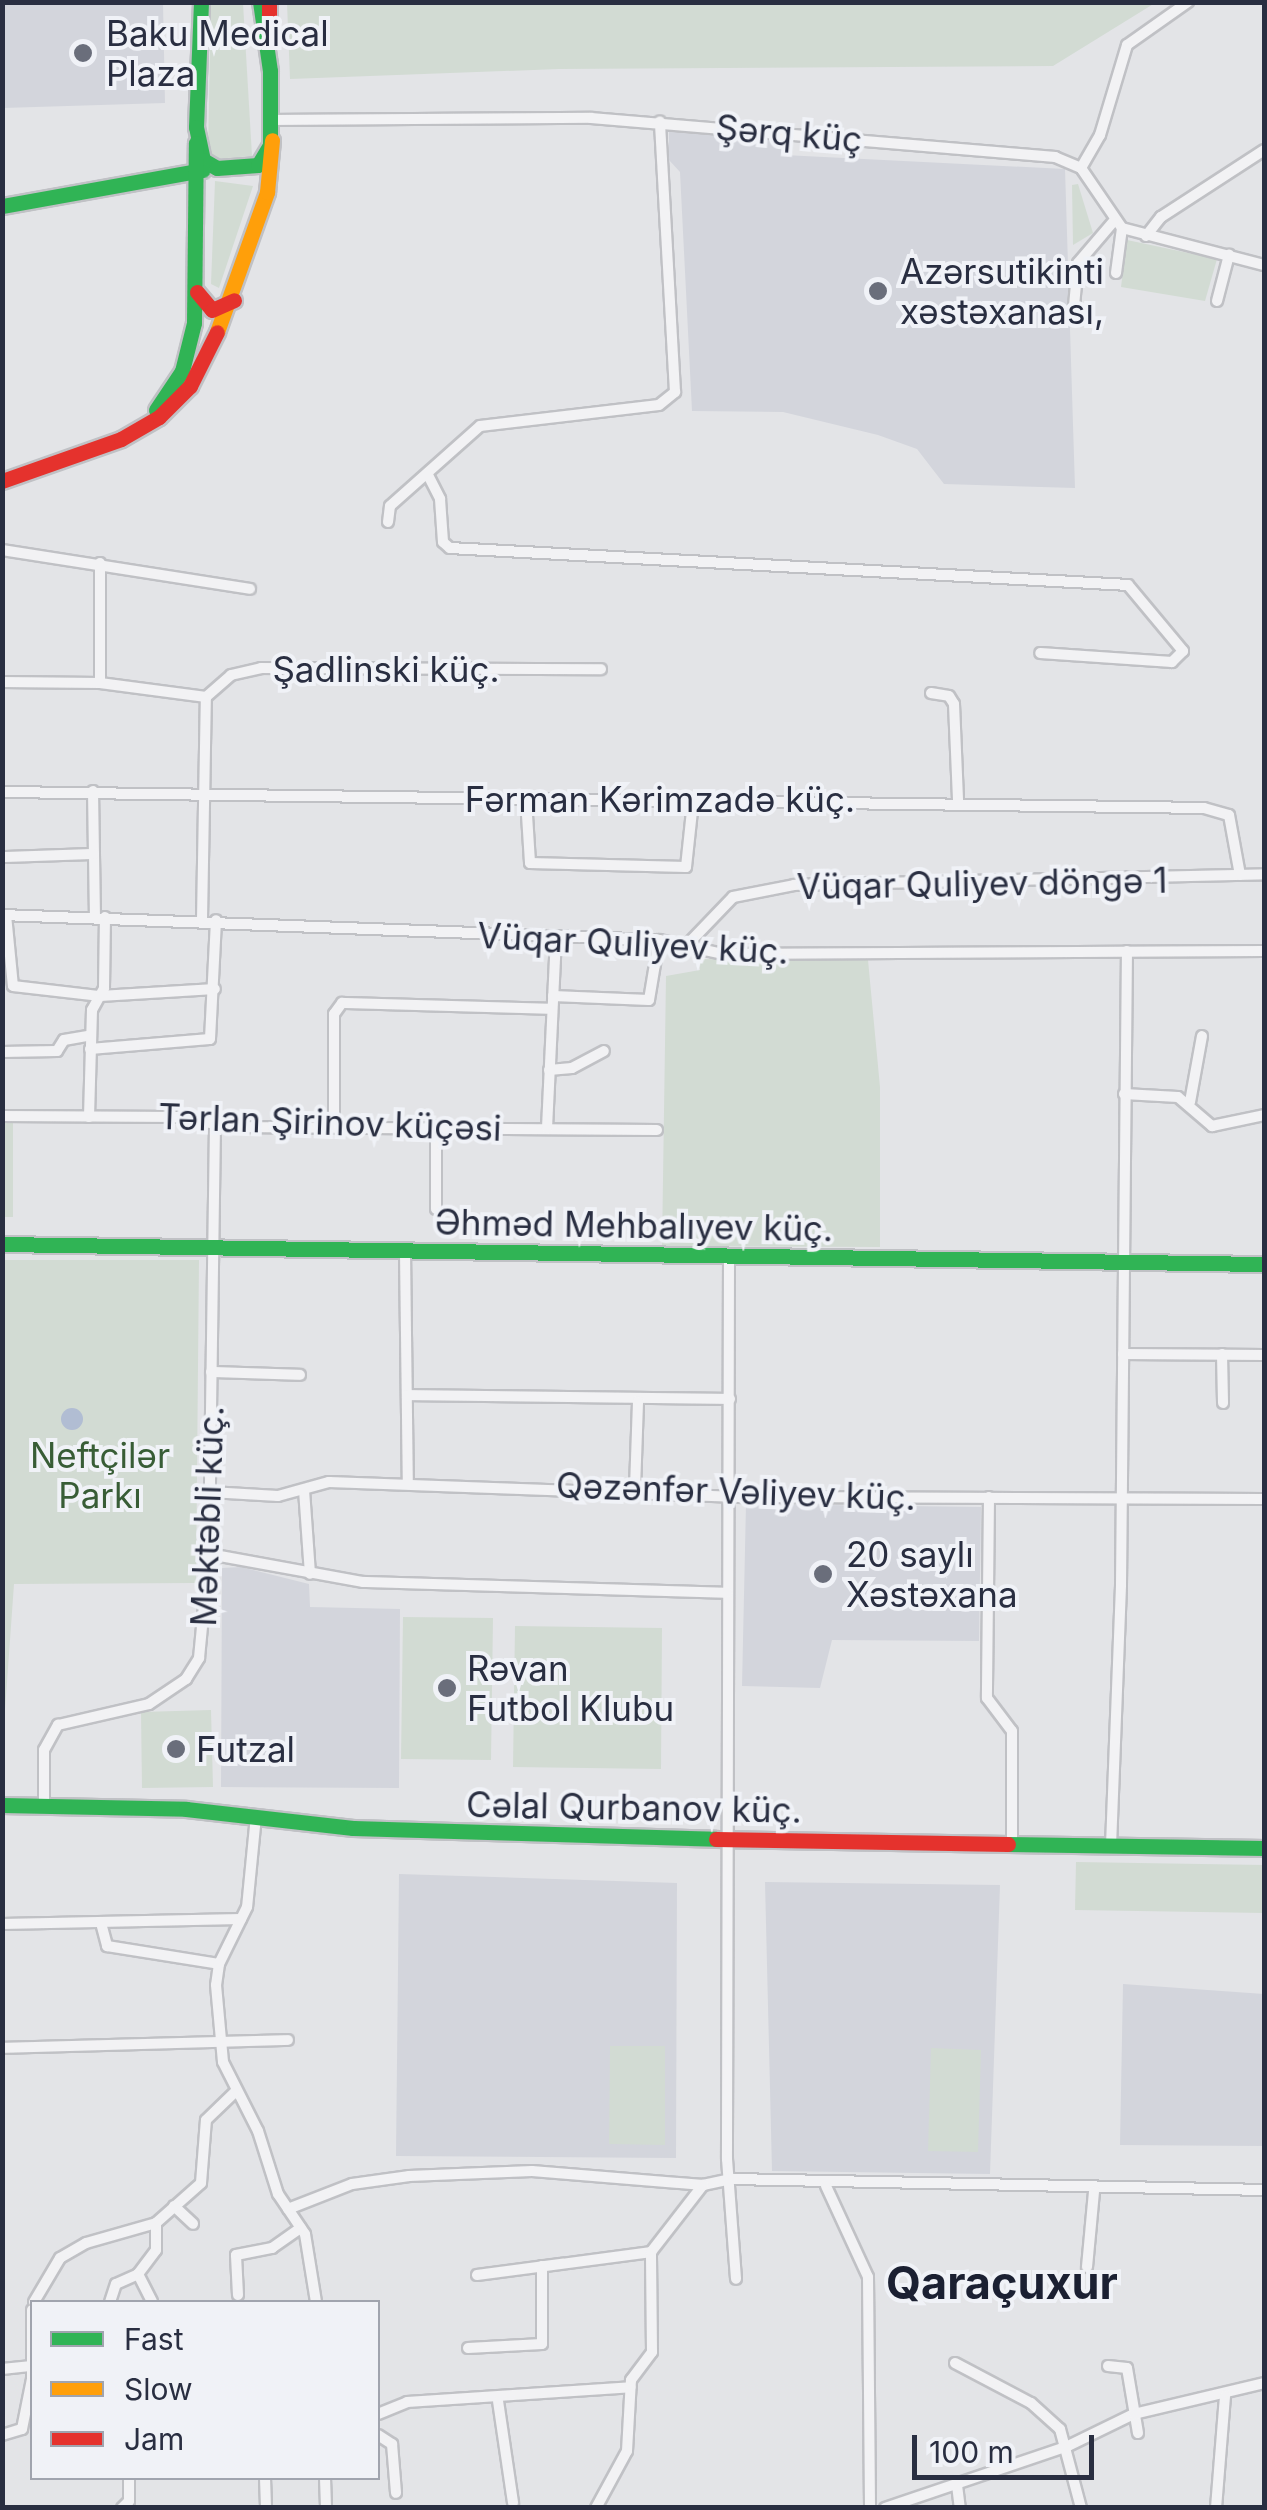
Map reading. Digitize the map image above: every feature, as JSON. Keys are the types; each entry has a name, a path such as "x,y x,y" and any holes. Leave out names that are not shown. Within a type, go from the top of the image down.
{"street":[{"path":"126,436 182,371 196,290 193,2"},
{"path":"196,73 200,2"},
{"path":"260,2 270,71"},
{"path":"2,480 126,436 190,386 234,300 267,192 272,127 269,2"},
{"path":"1116,273 1118,225 1081,168 1100,135 1127,45 1188,2"},
{"path":"388,522 390,506 493,421 659,405 674,392 660,121"},
{"name":"Şərq küç","path":"272,127 660,121 1024,153 1081,168"},
{"path":"196,127 204,160 217,168"},
{"path":"2,206 196,170 258,165 272,127"},
{"path":"1146,236 1161,217 1264,150"},
{"path":"1118,225 1146,236 1264,265"},
{"path":"1074,306 1078,263 1118,225"},
{"path":"1218,301 1229,255"},
{"path":"196,290 212,310 234,300"},
{"path":"428,475 440,499 442,538 450,548 1128,585 1183,651 1172,662 1040,653"},
{"path":"2,550 250,589"},
{"path":"100,563 100,682"},
{"name":"Şadlinski küç.","path":"206,697 231,675 261,668 601,668"},
{"path":"2,682 100,682 206,697 202,919"},
{"path":"931,693 949,696 954,704 958,801"},
{"path":"89,1116 90,1035 100,996 93,791"},
{"name":"Fərman Kərimzadə küç.","path":"2,792 958,801 1217,809 1229,815 1240,874"},
{"path":"526,799 530,863 686,867 693,801"},
{"path":"2,857 94,854"},
{"path":"1240,874 1264,874"},
{"name":"Vüqar Quliyev döngə 1","path":"686,946 733,897 794,885 1240,874"},
{"path":"4,915 13,986 100,996 215,989"},
{"name":"Vüqar Quliyev küç.","path":"4,915 202,919 659,940 723,954 1264,951"},
{"path":"90,1048 206,1043 215,1032 216,920"},
{"path":"548,1128 556,938"},
{"path":"553,996 648,1000 659,940"},
{"path":"1111,1846 1122,1498 1126,951"},
{"path":"334,1125 334,1014 342,1003 552,1009"},
{"path":"2,1052 57,1052 64,1040 90,1035"},
{"path":"1190,1102 1202,1036"},
{"path":"550,1070 572,1068 604,1051"},
{"path":"1124,1094 1190,1102 1212,1126 1264,1115"},
{"name":"Tərlan Şirinov küçəsi","path":"2,1116 180,1117 216,1125 657,1130"},
{"name":"Məktəbli küç.","path":"44,1805 44,1750 58,1725 78,1715 149,1704 194,1670 204,1630 209,1554 216,1125"},
{"path":"436,1126 436,1208"},
{"name":"Əhməd Mehbalıyev küç.","path":"2,1244 1264,1264"},
{"path":"405,1252 408,1483"},
{"path":"729,1257 727,2159 732,2179 736,2279"},
{"path":"1123,1354 1264,1355"},
{"path":"1222,1354 1223,1403"},
{"path":"212,1372 300,1375"},
{"path":"408,1396 730,1400"},
{"path":"635,1488 638,1401"},
{"name":"Qəzənfər Vəliyev küç.","path":"210,1492 278,1496 329,1482 635,1488 729,1495 1264,1499"},
{"path":"304,1490 310,1574"},
{"path":"990,1497 987,1698 1012,1731 1012,1845"},
{"path":"209,1554 363,1582 728,1593"},
{"name":"Cəlal Qurbanov küç.","path":"2,1805 256,1816 395,1830 1264,1848"},
{"path":"256,1816 242,1920 219,1964 221,2040 236,2091 288,2209 301,2228 316,2300"},
{"path":"2,1924 242,1920"},
{"path":"101,1923 107,1946 219,1964"},
{"path":"2,2048 288,2040"},
{"path":"35,2300 49,2270 67,2252 156,2223 201,2183 206,2120 236,2091"},
{"path":"288,2209 352,2184 409,2176 532,2171 704,2185 732,2179 826,2186 1264,2190"},
{"path":"596,2508 626,2450 630,2387 654,2342 651,2252 704,2185"},
{"path":"826,2186 868,2277 870,2508"},
{"path":"1087,2267 1094,2191"},
{"path":"174,2206 192,2224"},
{"path":"111,2300 116,2284 138,2274 158,2243 156,2223"},
{"path":"238,2295 236,2255 272,2248 301,2228"},
{"path":"477,2275 651,2252"},
{"path":"468,2348 542,2344 542,2266"},
{"path":"138,2274 151,2300"},
{"path":"955,2363 1048,2415 1068,2446 1081,2508"},
{"path":"2,2369 30,2366"},
{"path":"1108,2366 1127,2368 1138,2434"},
{"path":"2,2436 22,2429 30,2379"},
{"path":"884,2508 1068,2446 1134,2414 1264,2383"},
{"path":"380,2413 406,2402 498,2400 630,2387"},
{"path":"1216,2508 1225,2394"},
{"path":"498,2400 513,2504"},
{"path":"380,2437 392,2444 396,2493"},
{"path":"122,2508 131,2495 129,2480"},
{"path":"265,2480 266,2508"},
{"path":"324,2480 326,2508"},
{"path":"957,2486 960,2508"}],"shaded area":[{"name":"Baku Medical Plaza","path":"2,3 163,3 165,103 3,108"},
{"name":"Azərsutikinti xəstəxanası,","path":"669,129 784,139 784,155 1065,169 1075,488 944,484 917,449 878,435 783,412 692,411 680,172 669,160"},
{"path":"746,1504 981,1507 979,1641 832,1640 820,1688 742,1686"},
{"path":"241,1567 309,1584 310,1607 400,1609 399,1788 221,1787 222,1568"},
{"path":"399,1874 677,1883 676,2158 396,2156"},
{"path":"765,1882 1000,1885 990,2174 772,2171"},
{"path":"1123,1984 1264,1994 1264,2146 1120,2145"}],"green space":[{"path":"287,2 1155,3 1053,66 559,69 290,79"},
{"path":"211,3 243,3 252,156 215,159 208,151"},
{"path":"215,181 253,186 219,288 211,284"},
{"path":"1078,184 1093,233 1073,245 1072,185"},
{"path":"1127,240 1217,259 1205,301 1121,287"},
{"path":"699,959 868,960 880,1087 880,1247 662,1246 666,976 700,970"},
{"path":"3,1122 13,1122 13,1217 3,1217"},
{"name":"Neftçilər Parkı","path":"2,1260 199,1260 196,1583 14,1584 5,1710"},
{"name":"Rəvan Futbol Klubu","path":"403,1617 493,1618 491,1760 401,1759"},
{"path":"515,1626 662,1628 661,1769 513,1767"},
{"name":"Futzal","path":"211,1710 213,1787 142,1788 141,1712"},
{"path":"1076,1862 1264,1865 1264,1913 1075,1910"},
{"path":"610,2046 665,2046 665,2145 609,2144"},
{"path":"931,2048 981,2050 978,2152 928,2151"}],"water":[{"path":"72,1408 80,1411 80,1427 72,1430 64,1427 61,1419 64,1411"}],"traffic: fast":[{"path":"201,2 196,127 203,160 217,168 258,165 270,145 270,71 260,2"},
{"path":"156,410 182,371 194,323 196,143"},
{"path":"2,206 203,170"},
{"path":"2,1244 1264,1264"},
{"path":"2,1805 186,1809 353,1828 716,1839"},
{"path":"1008,1844 1264,1848"}],"traffic: slow":[{"path":"217,332 267,192 272,140"}],"traffic: jam":[{"path":"269,2 269,32"},
{"path":"197,292 212,310 234,300"},
{"path":"2,481 121,439 159,417 190,386 217,332"},
{"path":"716,1839 1008,1844"}],"place":[{"name":"Baku Medical Plaza","path":"83,53"},
{"name":"Azərsutikinti xəstəxanası,","path":"878,291"},
{"name":"20 saylı Xəstəxana","path":"823,1574"},
{"name":"Rəvan Futbol Klubu","path":"447,1688"},
{"name":"Futzal","path":"176,1749"}],"district":[{"name":"Qaraçuxur","path":"1002,2283"}]}
